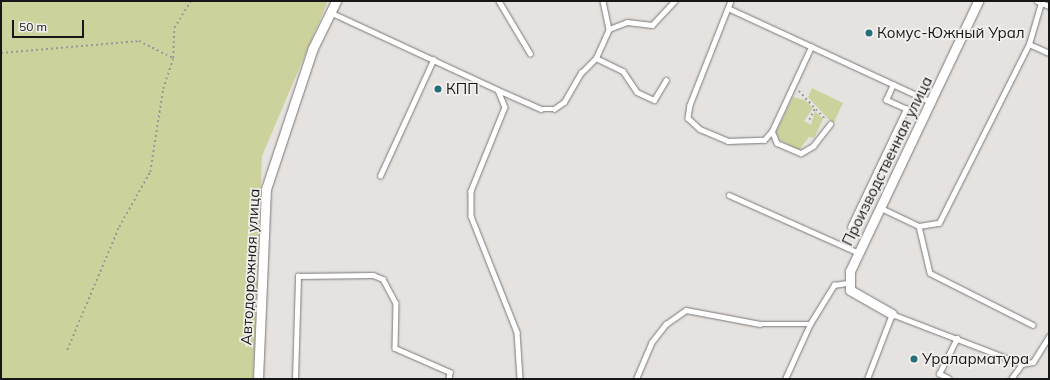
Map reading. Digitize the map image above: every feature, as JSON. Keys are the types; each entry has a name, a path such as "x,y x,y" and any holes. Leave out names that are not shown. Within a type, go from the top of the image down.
{"street":[{"name":"Автодорожная улица","path":"258,379 266,189 313,48 336,1"},
{"name":"Производственная улица","path":"847,283 859,253 978,1"},
{"path":"847,283 856,296 892,314"}],"lane":[{"path":"499,1 530,53"},
{"path":"330,12 498,90 542,109 554,109 564,102 581,73 596,58 609,29 603,1"},
{"path":"609,29 627,22 652,25 674,1"},
{"path":"731,1 690,105 688,118 700,129 728,141 764,140 772,131 811,47"},
{"path":"881,208 919,226 933,225 944,216 1029,44 1039,2 1049,6"},
{"path":"728,8 931,102"},
{"path":"1029,44 1049,53"},
{"path":"596,58 622,71 636,92 654,100 666,80"},
{"path":"380,176 433,60"},
{"path":"850,227 906,109 886,100 893,84"},
{"path":"498,90 506,107 471,191 471,216 517,332 520,379"},
{"path":"772,131 777,142 801,153 813,146 830,124"},
{"path":"729,195 859,253"},
{"path":"919,226 930,273 1033,325"},
{"path":"296,379 298,276 373,275 387,284 396,303 395,348 450,372 450,379"},
{"path":"785,379 810,324 834,285 847,283"},
{"path":"636,379 651,343 666,324 686,310 760,324 810,324"},
{"path":"867,379 892,314 1022,364 1033,362 1049,336"},
{"path":"949,379 939,374 957,338"},
{"path":"1011,379 1022,364"}],"path":[{"path":"66,350 119,227 150,172 163,89 173,58 174,28 191,1"},
{"path":"1,53 140,42 173,58"},
{"path":"793,85 830,124"},
{"path":"809,120 815,108"}],"green space":[{"path":"1,1 328,1 262,156 253,379 1,379"},
{"path":"812,88 843,103 833,124 808,97"},
{"path":"793,97 805,100 813,108 804,121 811,125 815,111 823,119 814,138 809,137 799,150 780,140 776,132"}],"place":[{"name":"Комус-Южный Урал","path":"869,33"},
{"name":"КПП","path":"438,89"},
{"name":"Ураларматура","path":"914,359"}]}
